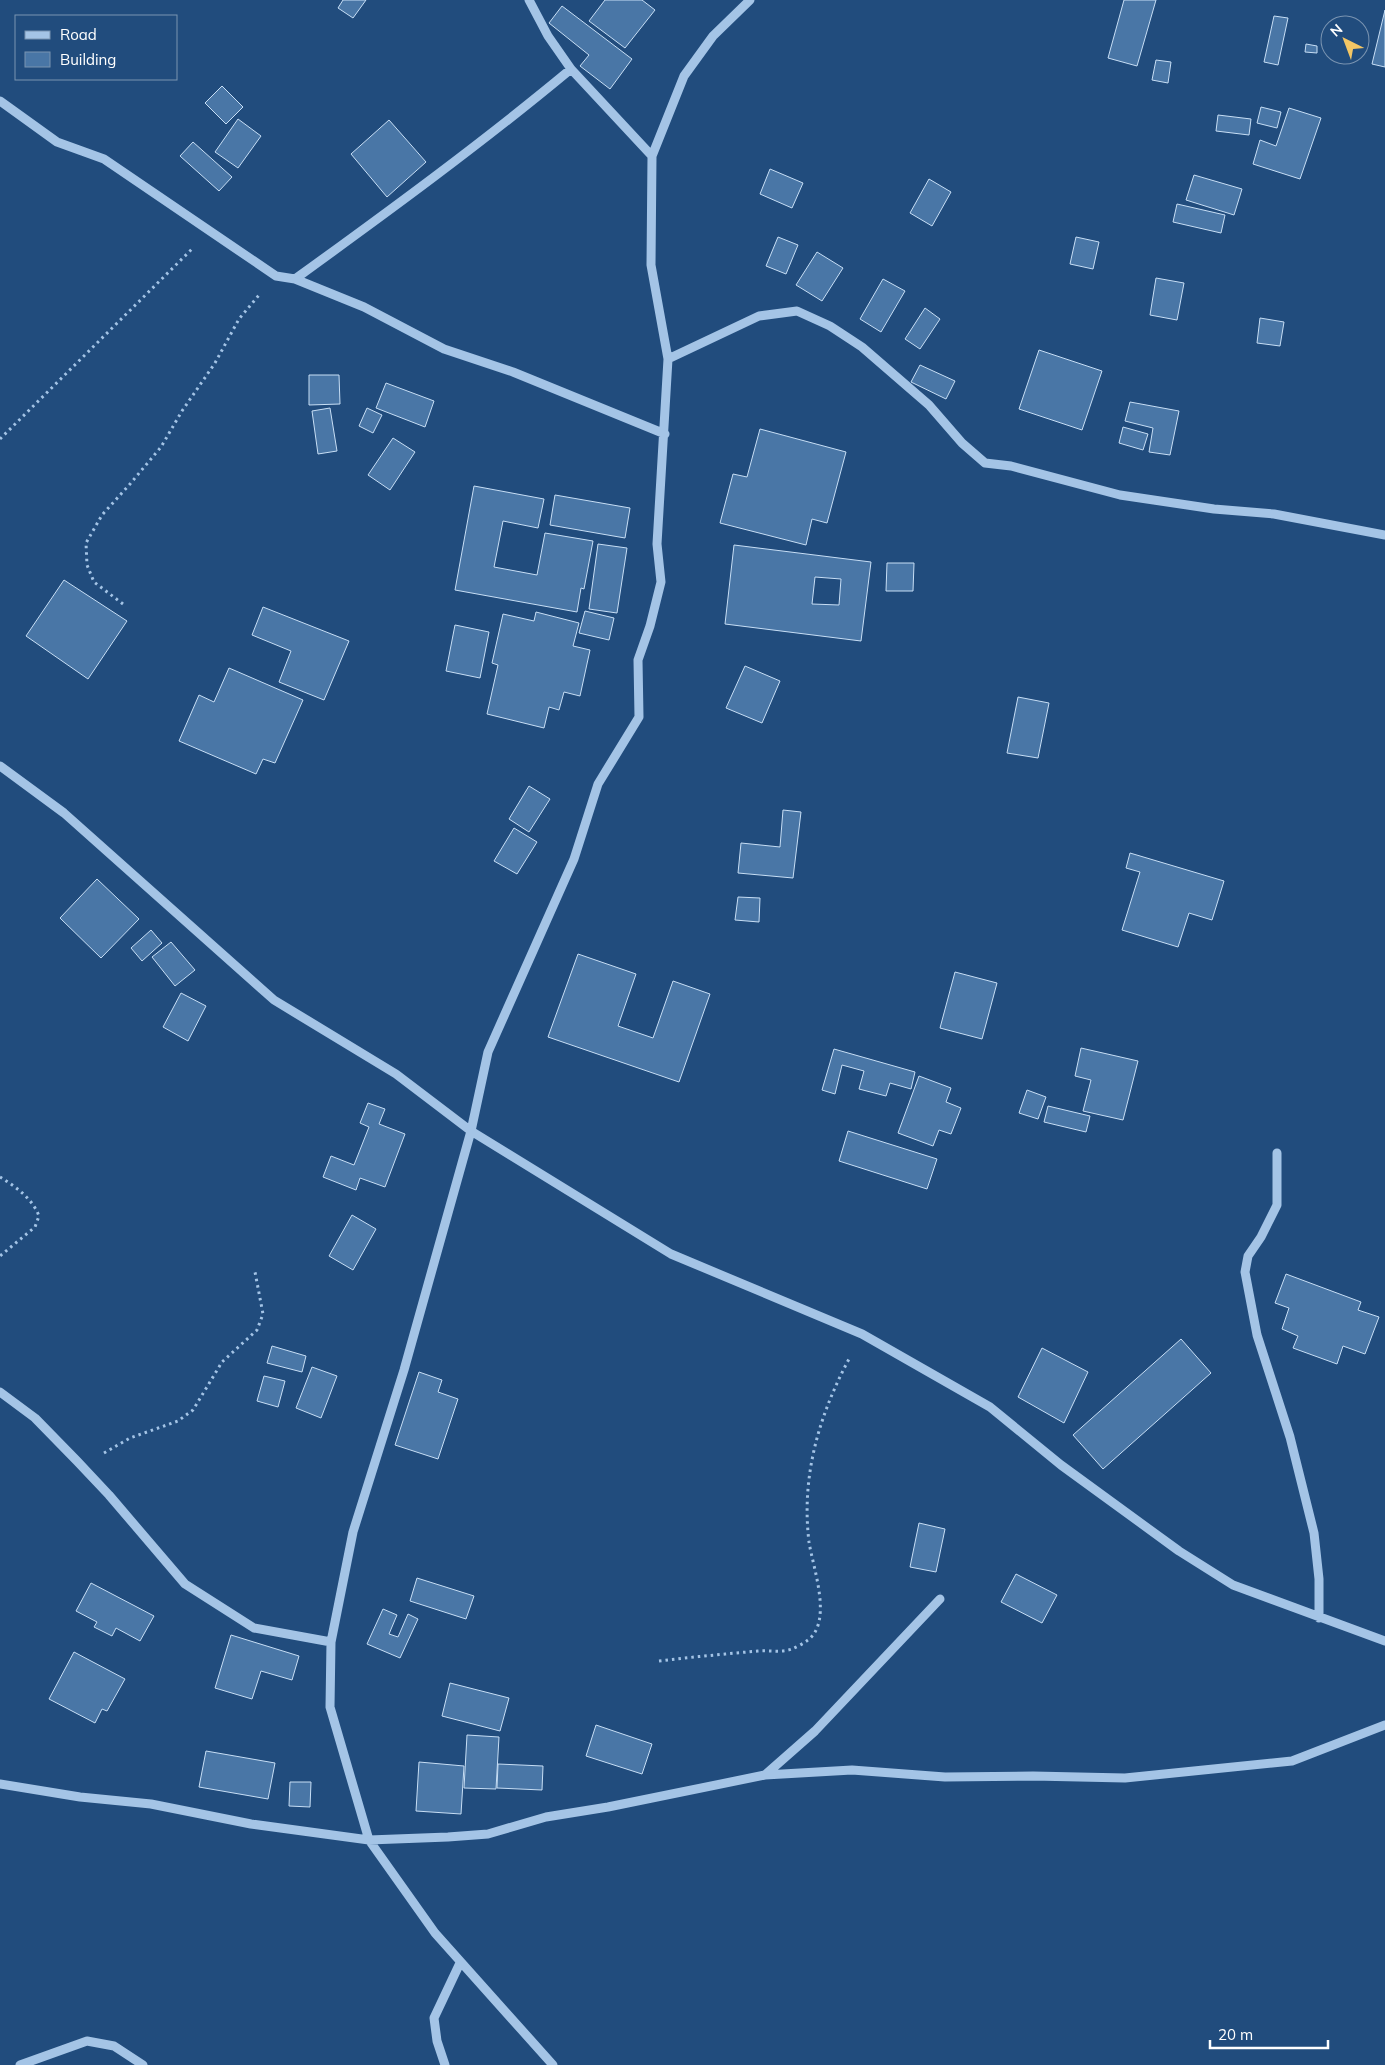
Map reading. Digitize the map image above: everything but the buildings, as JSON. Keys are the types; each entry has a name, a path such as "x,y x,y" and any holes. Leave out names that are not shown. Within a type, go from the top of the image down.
{"street":[{"path":"529,0 548,36 571,69 652,156"},
{"path":"553,2065 515,2020 435,1934 370,1840 330,1707 331,1642 353,1532 404,1370 471,1131 488,1052 574,859 598,784 639,717 638,660 650,626 661,582 657,544 668,359 651,265 652,156 684,76 713,36 750,0"},
{"path":"295,279 406,199 523,109 571,69"},
{"path":"0,101 57,142 104,159 276,276 295,279 364,307 444,349 513,372 665,434"},
{"path":"668,359 758,316 797,311 830,326 862,347 929,406 962,443 985,463 1011,466 1120,494 1214,509 1274,514 1385,535"},
{"path":"0,766 64,813 274,1000 396,1074 471,1131 670,1254 862,1334 990,1407 1061,1465 1179,1551 1233,1585 1385,1641"},
{"path":"1277,1153 1277,1205 1261,1237 1248,1256 1245,1272 1257,1335 1290,1437 1314,1533 1319,1579 1319,1618"},
{"path":"0,1392 35,1418 109,1495 184,1584 254,1628 331,1642"},
{"path":"765,1775 815,1731 940,1599"},
{"path":"0,1784 80,1797 151,1804 251,1824 370,1840 488,1834 546,1817 608,1808 765,1775 852,1770 945,1777 1125,1778 1292,1761 1385,1725"},
{"path":"445,2065 437,2041 434,2018 460,1963"},
{"path":"20,2065 87,2041 114,2046 144,2065"}],"path":[{"path":"0,439 210,232"},
{"path":"123,604 94,582 87,565 86,543 102,514 161,447 182,411 215,363 239,318 276,276"},
{"path":"0,1178 15,1186 35,1207 39,1216 35,1227 0,1256"},
{"path":"109,1495 102,1455 130,1438 178,1421 193,1410 222,1362 257,1330 263,1314 255,1272"},
{"path":"660,1661 761,1650 791,1649 807,1641 814,1634 819,1623 821,1608 807,1515 809,1470 823,1417 837,1380 862,1334"}]}
